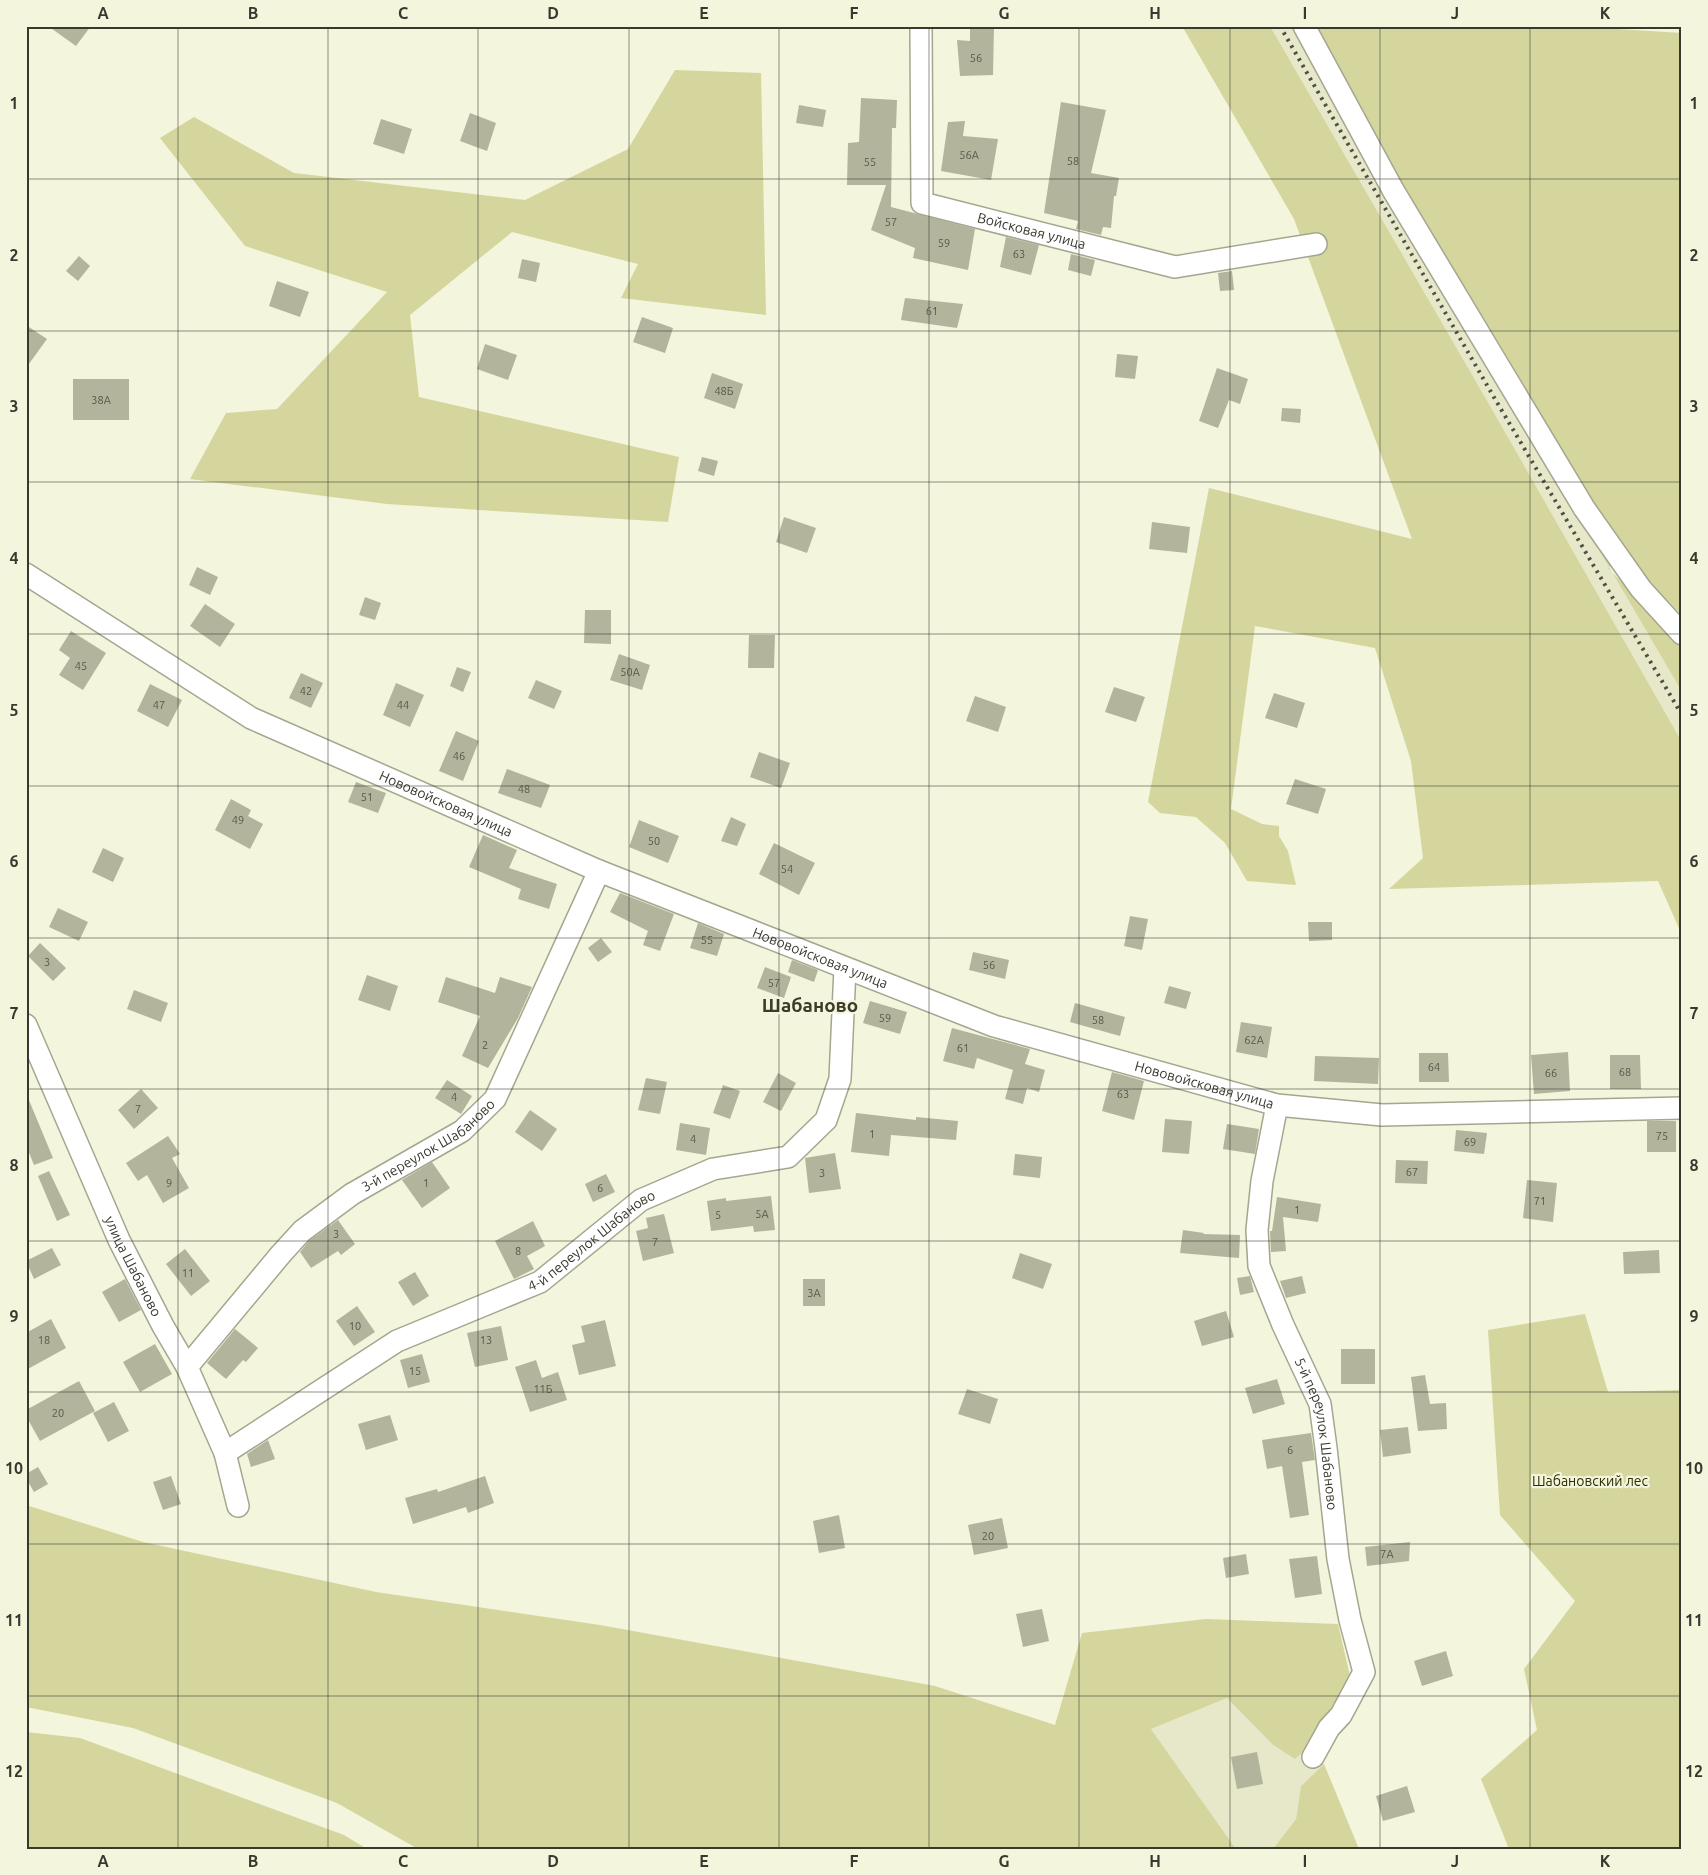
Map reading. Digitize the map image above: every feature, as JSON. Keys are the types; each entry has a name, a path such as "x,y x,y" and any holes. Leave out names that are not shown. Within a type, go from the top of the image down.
{"street":[{"name":"Войсковая улица","path":"921,26 922,203 1175,267 1316,244"},
{"path":"1304,26 1393,190 1584,508 1642,589 1682,634"},
{"name":"Нововойсковая улица","path":"26,574 251,718 599,872 994,1026 1277,1105 1382,1115 1682,1108"},
{"name":"3-й переулок Шабаново","path":"187,1367 302,1231 352,1194 462,1131 495,1099 599,872"},
{"name":"4-й переулок Шабаново","path":"225,1453 397,1341 540,1282 642,1200 713,1169 788,1157 826,1120 840,1079 845,968"},
{"name":"улица Шабаново","path":"26,1025 119,1240 163,1326 187,1367 225,1453 238,1506"},
{"name":"5-й переулок Шабаново","path":"1277,1105 1262,1181 1257,1230 1259,1266 1283,1325 1320,1404 1338,1559 1350,1620 1364,1672 1341,1715 1329,1728 1313,1757"}],"shaded area":[{"path":"1270,26 1293,26 1682,692 1682,742 1489,404"},
{"path":"1227,1698 1273,1745 1315,1741 1324,1764 1301,1786 1296,1819 1273,1849 1236,1849 1151,1729"}],"green space":[{"path":"1182,26 1270,26 1682,742 1682,935 1658,881 1389,889 1423,858 1411,761 1375,648 1255,626 1231,809 1262,824 1279,826 1279,836 1288,851 1296,885 1247,881 1225,843 1196,817 1160,813 1148,802 1209,488 1412,539 1294,219"},
{"path":"1293,26 1570,26 1682,33 1682,615 1649,584 1628,556 1609,567"},
{"path":"675,70 761,73 766,315 621,298 638,264 512,232 410,315 419,397 679,457 668,522 387,504 190,479 226,413 277,409 387,292 245,246 160,138 194,117 294,173 525,200 628,149"},
{"path":"1612,572 1682,644 1682,692"},
{"name":"Шабановский лес","path":"1585,1314 1608,1392 1682,1390 1682,1849 1509,1849 1481,1779 1537,1730 1524,1669 1575,1601 1500,1515 1488,1330"},
{"path":"26,1505 143,1542 376,1592 600,1625 935,1686 1055,1725 1082,1633 1206,1619 1338,1624 1350,1676 1315,1741 1295,1759 1273,1745 1227,1698 1151,1729 1236,1849 418,1849 337,1803 133,1728 26,1707"},
{"path":"26,1732 80,1738 344,1835 367,1849 26,1849"},
{"path":"1324,1764 1359,1849 1273,1849 1296,1819 1301,1786"}],"building":[{"path":"48,26 91,26 76,46"},
{"path":"970,26 994,26 993,75 960,76 957,40 970,41"},
{"path":"861,98 897,100 896,128 892,128 891,207 975,229 968,270 913,258 915,248 871,230 886,185 847,185 848,143 859,142"},
{"path":"1061,102 1106,110 1091,173 1119,178 1116,196 1114,196 1111,228 1103,227 1101,235 1076,229 1078,221 1044,213"},
{"path":"799,105 826,110 823,127 796,123"},
{"path":"470,113 496,123 487,151 460,141"},
{"path":"381,119 412,129 404,154 373,144"},
{"path":"965,121 963,136 998,139 991,180 941,171 948,122"},
{"path":"1006,237 1039,245 1031,275 1000,267"},
{"path":"1071,254 1095,260 1091,276 1068,270"},
{"path":"79,256 90,266 78,281 66,271"},
{"path":"522,259 540,263 536,282 518,278"},
{"path":"1232,271 1234,290 1220,291 1218,273"},
{"path":"277,281 309,292 300,317 269,306"},
{"path":"905,298 963,304 957,328 901,320"},
{"path":"642,317 673,328 665,353 633,342"},
{"path":"26,325 47,339 26,368"},
{"path":"485,344 517,355 508,380 477,369"},
{"path":"1117,354 1138,356 1135,379 1115,377"},
{"path":"1217,368 1248,379 1240,404 1229,400 1218,428 1199,421"},
{"path":"712,373 743,384 735,409 704,398"},
{"path":"73,379 129,379 129,420 73,420"},
{"path":"1282,408 1301,409 1300,423 1281,421"},
{"path":"702,457 718,461 714,476 698,471"},
{"path":"784,517 816,528 807,553 776,542"},
{"path":"1152,522 1190,527 1187,553 1149,549"},
{"path":"197,567 218,577 210,595 189,585"},
{"path":"365,597 381,603 375,620 359,615"},
{"path":"205,604 235,624 220,647 190,626"},
{"path":"585,610 611,610 611,644 584,643"},
{"path":"71,631 106,653 83,690 59,675 70,658 59,650"},
{"path":"749,635 775,635 774,668 748,668"},
{"path":"619,654 650,665 642,690 610,680"},
{"path":"457,667 471,672 463,692 450,686"},
{"path":"301,673 323,683 311,708 289,698"},
{"path":"536,680 562,691 554,709 528,698"},
{"path":"396,683 424,695 410,727 383,715"},
{"path":"150,684 182,700 168,727 137,711"},
{"path":"1114,687 1145,697 1136,722 1105,712"},
{"path":"1274,693 1305,703 1297,728 1265,718"},
{"path":"975,696 1006,707 998,732 966,721"},
{"path":"456,731 479,741 463,781 439,771"},
{"path":"759,752 790,763 781,788 750,777"},
{"path":"507,769 550,785 541,808 498,793"},
{"path":"1295,779 1326,789 1318,814 1286,804"},
{"path":"356,782 386,793 378,813 348,802"},
{"path":"231,799 251,810 248,816 263,824 250,849 215,830"},
{"path":"731,817 746,824 737,846 721,841"},
{"path":"639,820 679,836 668,863 629,847"},
{"path":"483,835 517,850 509,868 557,884 549,909 518,899 521,889 469,867"},
{"path":"774,843 815,863 799,895 759,874"},
{"path":"103,848 124,858 113,882 92,872"},
{"path":"620,893 674,914 660,951 643,945 648,931 610,912"},
{"path":"58,908 88,922 79,941 49,927"},
{"path":"1130,916 1148,919 1142,950 1124,946"},
{"path":"1308,922 1332,922 1332,940 1309,941"},
{"path":"698,923 724,934 717,956 690,948"},
{"path":"601,938 612,952 598,962 588,948"},
{"path":"40,943 66,968 53,981 28,956"},
{"path":"973,952 1009,960 1005,979 969,970"},
{"path":"792,960 818,970 814,982 788,972"},
{"path":"765,967 791,977 784,998 757,988"},
{"path":"367,975 398,986 390,1011 358,1000"},
{"path":"446,977 495,993 500,977 532,987 518,1018 488,1068 462,1056 480,1016 438,1002"},
{"path":"1169,986 1191,992 1186,1009 1164,1003"},
{"path":"134,990 168,1003 161,1022 127,1009"},
{"path":"870,1001 907,1012 900,1034 863,1023"},
{"path":"1075,1003 1125,1017 1120,1036 1070,1022"},
{"path":"1241,1022 1272,1027 1267,1058 1236,1052"},
{"path":"952,1028 1030,1049 1025,1064 1045,1070 1039,1092 1027,1088 1023,1104 1005,1099 1013,1070 977,1058 974,1069 943,1061"},
{"path":"1568,1052 1570,1091 1534,1094 1531,1055"},
{"path":"1419,1053 1448,1053 1449,1082 1419,1082"},
{"path":"1610,1055 1640,1055 1641,1089 1610,1089"},
{"path":"1315,1056 1379,1058 1378,1084 1314,1081"},
{"path":"1112,1072 1144,1081 1134,1120 1102,1111"},
{"path":"778,1073 796,1083 781,1111 763,1102"},
{"path":"646,1078 667,1082 660,1114 638,1110"},
{"path":"447,1080 472,1096 461,1114 435,1098"},
{"path":"723,1085 740,1091 730,1119 713,1113"},
{"path":"141,1089 158,1108 134,1129 118,1110"},
{"path":"26,1093 53,1158 34,1165 26,1145"},
{"path":"530,1110 557,1129 542,1151 515,1132"},
{"path":"856,1113 916,1120 916,1117 958,1121 956,1140 891,1135 889,1156 851,1152"},
{"path":"1165,1119 1192,1121 1189,1154 1162,1152"},
{"path":"1647,1121 1676,1121 1676,1152 1647,1152"},
{"path":"680,1123 710,1128 706,1155 676,1150"},
{"path":"1227,1124 1259,1129 1255,1154 1223,1149"},
{"path":"1456,1130 1487,1133 1484,1154 1454,1151"},
{"path":"168,1136 180,1154 172,1158 189,1188 163,1203 147,1175 138,1181 126,1163"},
{"path":"835,1153 841,1189 809,1193 805,1158"},
{"path":"1015,1154 1042,1157 1040,1178 1013,1175"},
{"path":"1396,1160 1428,1161 1427,1184 1395,1183"},
{"path":"432,1162 450,1188 422,1208 402,1180"},
{"path":"49,1171 70,1215 57,1221 38,1176"},
{"path":"606,1174 615,1192 593,1202 585,1184"},
{"path":"1527,1180 1557,1183 1553,1222 1523,1218"},
{"path":"771,1196 775,1230 754,1232 753,1226 711,1231 707,1201 726,1198 726,1201"},
{"path":"1277,1197 1321,1204 1318,1222 1283,1217 1286,1251 1271,1252 1270,1231 1272,1231"},
{"path":"664,1214 674,1253 643,1261 636,1231 648,1228 646,1218"},
{"path":"338,1220 355,1244 341,1255 338,1251 311,1268 300,1252 310,1240"},
{"path":"533,1221 545,1246 527,1256 534,1269 514,1279 495,1241"},
{"path":"1183,1230 1203,1234 1240,1235 1239,1258 1180,1253"},
{"path":"52,1248 61,1265 34,1279 26,1261"},
{"path":"185,1249 210,1281 191,1296 166,1264"},
{"path":"1659,1250 1660,1273 1624,1274 1623,1252"},
{"path":"1020,1253 1052,1264 1043,1289 1012,1278"},
{"path":"415,1272 429,1296 413,1306 398,1282"},
{"path":"1250,1276 1254,1292 1240,1295 1237,1278"},
{"path":"1302,1276 1306,1293 1286,1298 1280,1281"},
{"path":"125,1279 141,1310 119,1322 102,1292"},
{"path":"803,1279 825,1279 825,1306 803,1306"},
{"path":"357,1306 375,1332 354,1346 336,1321"},
{"path":"1226,1311 1234,1337 1202,1346 1194,1321"},
{"path":"51,1319 66,1348 26,1370 26,1333"},
{"path":"605,1320 616,1366 579,1375 572,1345 585,1342 581,1326"},
{"path":"501,1326 508,1360 475,1367 467,1333"},
{"path":"235,1329 258,1348 246,1362 243,1360 226,1379 207,1363"},
{"path":"155,1344 172,1374 140,1392 123,1362"},
{"path":"1341,1349 1375,1349 1375,1384 1341,1384"},
{"path":"422,1354 430,1382 408,1388 400,1360"},
{"path":"536,1360 542,1378 558,1372 567,1400 530,1412 515,1367"},
{"path":"1425,1375 1430,1404 1446,1403 1447,1429 1418,1431 1411,1377"},
{"path":"1277,1379 1285,1404 1253,1414 1245,1388"},
{"path":"79,1381 95,1411 40,1441 26,1416 26,1410"},
{"path":"967,1389 998,1399 990,1424 958,1414"},
{"path":"114,1402 129,1431 108,1442 93,1413"},
{"path":"390,1415 398,1440 366,1450 358,1424"},
{"path":"1408,1427 1411,1453 1383,1457 1380,1430"},
{"path":"1311,1433 1315,1460 1302,1462 1309,1515 1290,1518 1282,1466 1267,1469 1262,1440"},
{"path":"268,1440 275,1459 251,1467 247,1454"},
{"path":"38,1467 48,1484 34,1492 26,1478 26,1474"},
{"path":"171,1476 181,1504 163,1510 153,1482"},
{"path":"485,1476 494,1503 468,1513 466,1507 413,1524 405,1498 437,1489 438,1492"},
{"path":"839,1515 845,1548 819,1553 813,1521"},
{"path":"1002,1518 1008,1548 974,1555 968,1525"},
{"path":"1410,1542 1409,1561 1367,1566 1365,1547"},
{"path":"1246,1554 1249,1574 1226,1578 1223,1558"},
{"path":"1317,1556 1322,1594 1295,1598 1289,1559"},
{"path":"1042,1609 1049,1641 1023,1647 1016,1614"},
{"path":"1446,1651 1453,1676 1422,1686 1414,1661"},
{"path":"1257,1752 1263,1784 1237,1789 1231,1757"},
{"path":"1407,1786 1415,1812 1383,1821 1376,1796"}],"railway":[{"path":"1280,26 1495,399 1682,715"}],"district":[{"name":"Шабаново","path":"810,1005"}]}
